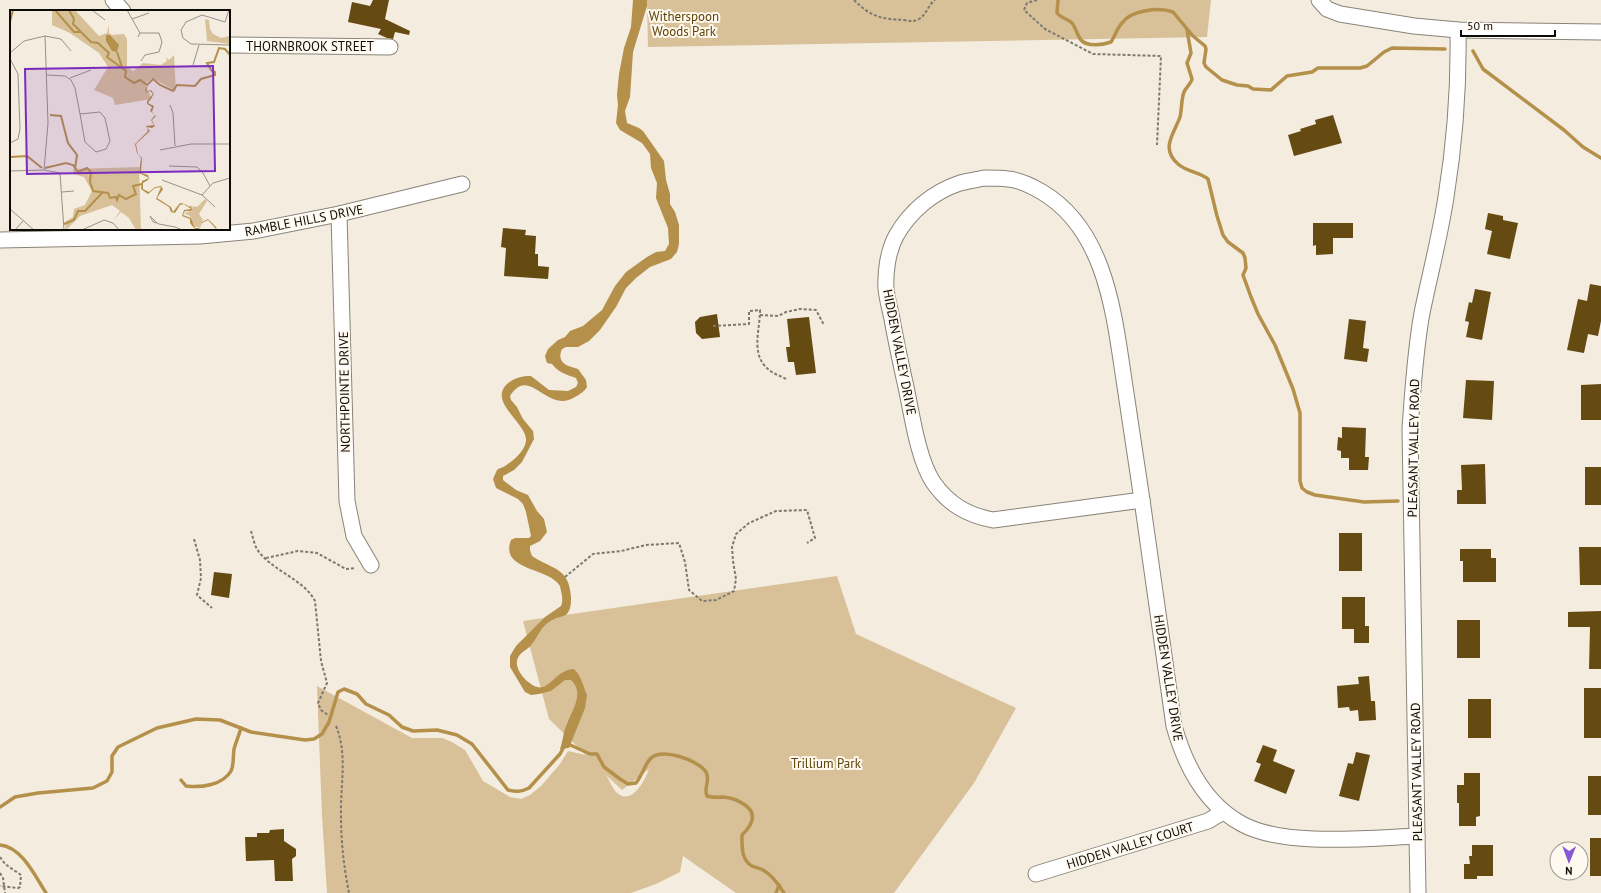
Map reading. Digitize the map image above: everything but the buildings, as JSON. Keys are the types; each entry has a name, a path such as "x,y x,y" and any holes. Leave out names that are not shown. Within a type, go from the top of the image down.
{"street":[{"path":"113,0 122,10"},
{"path":"1319,0 1327,9 1340,14 1414,26 1458,30 1601,32"},
{"name":"PLEASANT VALLEY ROAD","path":"1418,893 1410,428 1415,360 1422,314 1445,205 1452,156 1458,75 1458,30"},
{"name":"THORNBROOK STREET","path":"230,45 385,50"},
{"name":"HIDDEN VALLEY DRIVE","path":"1142,500 993,520 970,514 958,508 946,498 933,482 925,465 917,435 898,352 886,290 886,273 890,252 896,237 909,217 928,199 960,183 984,178 1009,178 1032,186 1051,197 1069,213 1084,235 1100,265 1111,304 1119,345 1142,500 1174,726 1180,747 1190,769 1207,795 1224,812 1243,824 1264,832 1294,837 1331,839 1417,836"},
{"name":"RAMBLE HILLS DRIVE","path":"0,240 200,236 254,231 339,214 462,184"},
{"name":"NORTHPOINTE DRIVE","path":"339,214 347,501 354,536 371,565"},
{"name":"HIDDEN VALLEY COURT","path":"1036,874 1208,821 1224,812"}],"path":[{"path":"854,0 868,13 875,16 884,19 913,21 922,17 935,0"},
{"path":"1037,0 1027,3 1024,10 1046,29 1094,54 1161,56 1157,145"},
{"path":"760,315 778,316 786,312 800,309 816,310 824,325"},
{"path":"713,326 749,324 749,311 760,310 757,343 759,358 772,372 786,379"},
{"path":"565,577 593,554 622,551 646,545 679,543 686,562 689,590 702,601 716,600 734,591 736,579 732,561 732,547 736,534 749,523 776,511 807,510 815,538 807,543"},
{"path":"251,531 258,550 311,593 315,601 321,661 327,684 318,704 321,710 328,716"},
{"path":"194,539 200,560 201,578 197,595 212,608"},
{"path":"266,558 298,551 317,553 346,570 371,565"},
{"path":"336,726 342,739 344,756 341,817 342,848 349,893"},
{"path":"0,858 5,864 21,875 20,887 0,886"},
{"path":"0,873 4,881 5,893"}],"green space":[{"name":"Witherspoon Woods Park","path":"647,0 1211,0 1207,37 648,47"},
{"name":"Trillium Park","path":"837,576 856,634 1016,708 974,783 894,893 736,893 683,856 680,872 656,884 631,893 327,893 322,816 317,686 412,738 442,738 452,742 465,750 483,781 510,797 521,799 530,795 541,786 560,764 568,751 586,755 549,719 523,621","holes":["649,769 637,790 627,796 622,796 616,792 606,775 622,790"]}],"shaded area":[{"path":"633,0 647,0 647,6 633,52 630,97 625,111 627,123 643,131 664,161 666,180 670,194 670,204 675,212 679,225 679,244 677,252 671,259 650,267 626,288 616,307 600,330 589,341 578,347 566,347 562,349 560,358 562,361 570,367 578,369 586,380 587,387 583,392 565,401 556,400 532,387 525,385 517,388 510,396 523,419 533,431 534,439 522,462 514,470 503,476 503,480 516,490 528,495 537,511 544,519 547,532 540,541 530,546 532,556 559,570 567,580 570,587 571,597 568,613 544,626 531,646 519,656 517,665 525,679 537,687 545,686 563,672 574,669 581,678 587,695 585,708 569,748 560,749 566,727 576,702 577,690 575,685 571,680 565,680 551,691 531,695 525,692 510,667 510,656 516,646 545,617 561,606 562,599 560,586 546,575 527,568 512,558 509,550 511,540 515,538 529,538 531,536 526,512 523,504 518,499 496,488 493,479 497,470 504,467 518,455 526,441 525,434 505,406 502,399 502,392 506,385 518,378 531,376 549,390 568,391 576,387 578,383 576,378 563,373 552,364 547,363 545,356 548,349 558,340 565,337 570,331 583,326 602,310 615,286 626,272 656,252 665,251 669,244 668,228 656,198 657,183 651,168 650,154 642,143 620,130 616,123 619,74 624,48 631,27"}],"waterway":[{"path":"1058,0 1057,13 1072,23 1078,36 1087,44 1100,45 1111,42 1120,25 1126,19 1138,12 1153,10 1173,12 1193,36 1205,46 1204,63 1206,67 1222,80 1237,85 1248,86 1253,89 1271,90 1287,76 1312,72 1318,68 1360,68 1367,66 1384,52 1392,48 1445,49"},
{"path":"1187,30 1191,53 1187,63 1192,79 1183,95 1180,117 1170,141 1170,152 1173,158 1182,167 1208,179 1223,235 1228,242 1243,253 1245,258 1246,268 1243,275 1258,314 1275,345 1293,389 1300,413 1300,481 1302,488 1315,495 1364,502 1398,501"},
{"path":"1473,51 1483,69 1564,130 1583,147 1601,158"},
{"path":"0,807 15,797 38,793 93,788 107,781 112,772 112,756 118,747 157,728 196,719 220,720 251,732 305,740 314,739 322,734 329,722 338,692 344,689 357,694 366,704 389,715 402,727 413,731 437,730 457,735 472,744 508,790 511,791 521,791 529,788 560,754 566,743 590,754 597,754 604,767 628,784 636,783 648,761 656,756 663,754 680,756 688,759 696,763 706,772 708,778 706,790 707,796 734,799 749,809 752,814 752,819 742,835 742,848 744,856 748,863 762,869 769,875 784,893"},
{"path":"181,780 186,786 205,786 223,780 232,769 234,749 241,728"},
{"path":"0,845 15,851 27,863 46,893"},
{"path":"776,893 779,885"}]}
